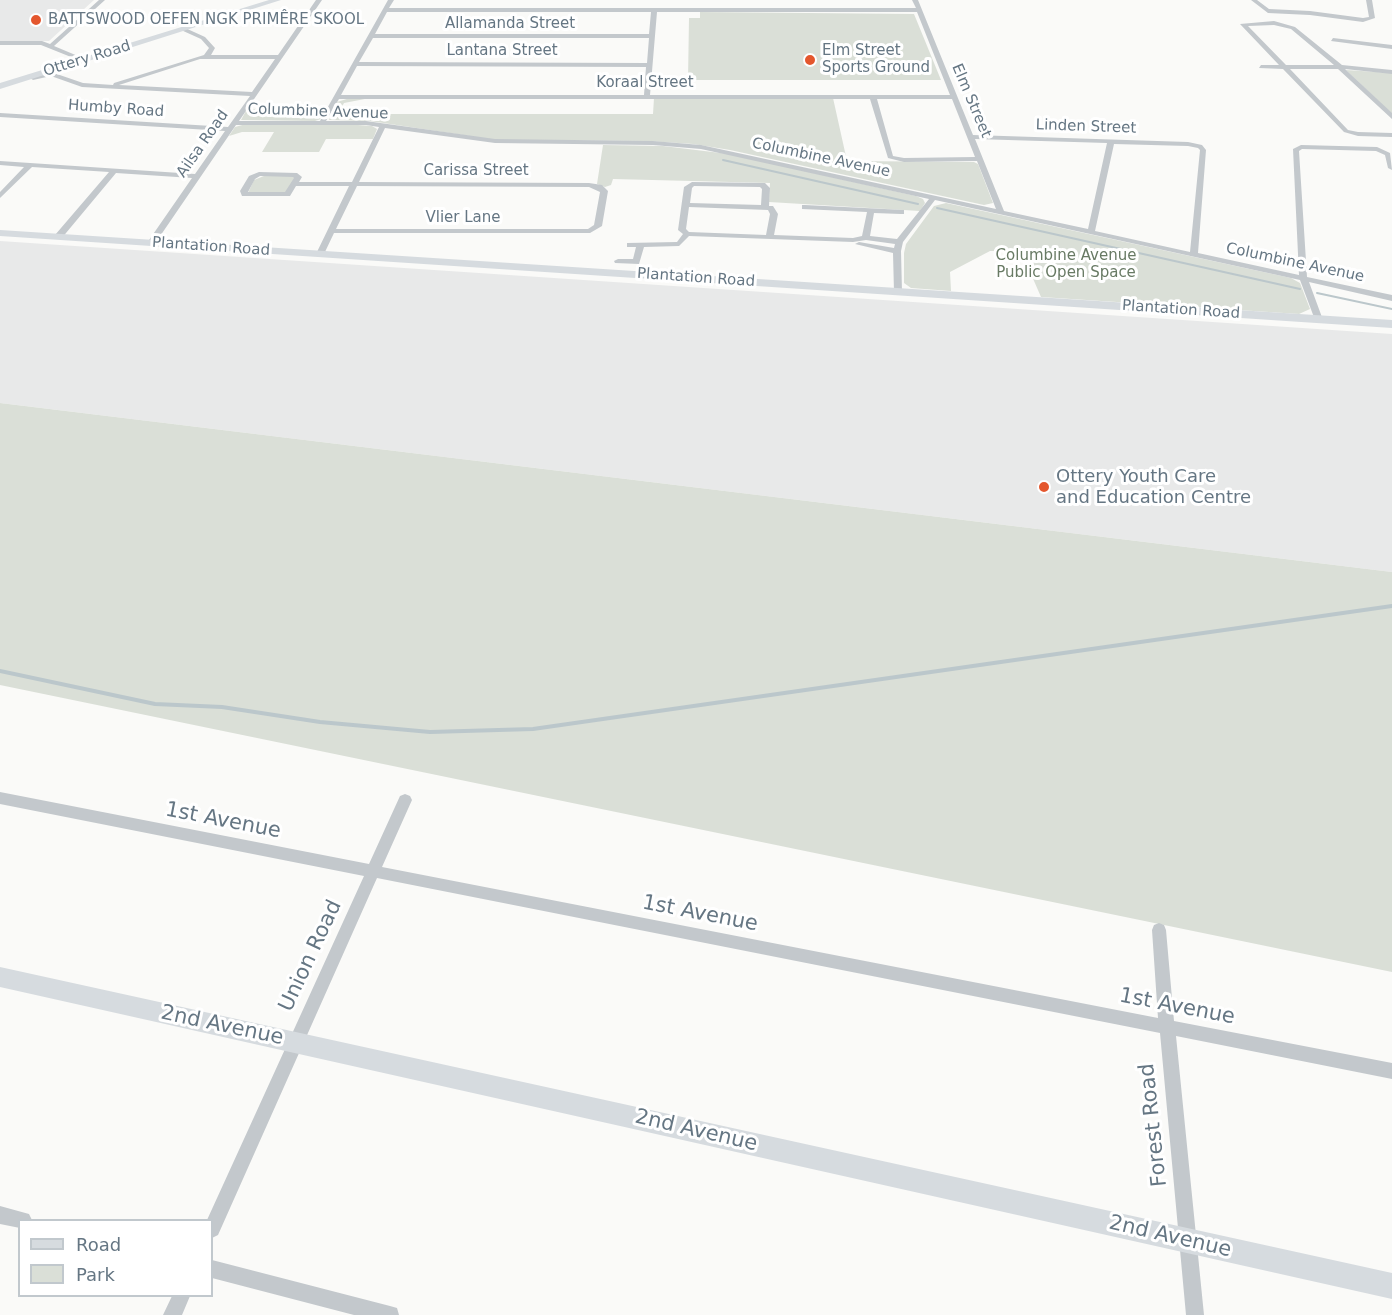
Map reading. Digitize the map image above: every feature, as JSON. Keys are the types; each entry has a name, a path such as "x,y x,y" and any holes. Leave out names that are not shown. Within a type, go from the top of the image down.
{"street":[{"path":"51,46 102,0"},
{"name":"Ottery Road","path":"2,83 261,0"},
{"name":"Ottery Road","path":"2,83 66,66 79,59 277,0"},
{"name":"Ailsa Road","path":"151,243 319,0"},
{"path":"322,123 391,0"},
{"path":"684,0 684,10"},
{"path":"808,0 810,10"},
{"name":"Elm Street","path":"915,0 1001,212"},
{"path":"1254,0 1266,10 1367,20 1372,18 1369,0"},
{"path":"386,9 919,9"},
{"path":"647,96 654,10"},
{"path":"1392,117 1340,67 1291,27 1271,22 1244,23 1244,26 1346,131 1358,134 1392,135"},
{"path":"183,29 203,38 212,48 206,57"},
{"name":"Allamanda Street","path":"370,36 651,36"},
{"path":"1333,40 1392,47"},
{"path":"0,43 42,43 79,59"},
{"path":"110,86 192,59 280,57"},
{"name":"Lantana Street","path":"354,64 649,65"},
{"path":"61,77 58,72 66,66"},
{"path":"1261,67 1340,67 1392,72"},
{"path":"2,83 44,75 61,77 76,84 254,94"},
{"name":"Koraal Street","path":"336,97 954,97"},
{"path":"873,97 890,157 904,160 981,159"},
{"name":"Humby Road","path":"0,115 232,126"},
{"name":"Columbine Avenue","path":"232,126 322,123 383,125 495,141 653,143 701,147 1392,298"},
{"path":"320,254 383,125"},
{"name":"Linden Street","path":"971,137 1200,146 1203,150 1194,254"},
{"path":"1091,232 1111,141"},
{"path":"1320,320 1303,278 1295,150 1308,147 1373,149 1385,152 1390,157 1392,168"},
{"path":"0,163 198,176"},
{"path":"0,196 30,165"},
{"path":"58,237 115,170"},
{"path":"259,174 296,175 298,177 295,184 290,192 284,195 251,196 243,192 252,178 259,174"},
{"name":"Carissa Street","path":"295,184 599,187 604,191 603,201 600,220 594,229"},
{"path":"765,207 765,187 743,184 690,184 682,230 687,234 770,235 853,240 866,238 898,247"},
{"path":"898,292 898,247 934,197"},
{"path":"685,205 765,207 774,211 770,235"},
{"path":"805,207 901,212"},
{"path":"866,238 871,210"},
{"name":"Vlier Lane","path":"332,231 584,231 594,229"},
{"name":"Plantation Road","path":"0,233 1392,324"},
{"path":"630,244 679,244 687,234"},
{"path":"853,240 863,246 898,247"},
{"path":"618,261 636,262 641,245"},
{"name":"1st Avenue","path":"0,798 1392,1071"},
{"name":"Union Road","path":"213,1227 405,800"},
{"name":"Forest Road","path":"1160,930 1167,1027 1196,1315"},
{"name":"2nd Avenue","path":"0,977 1392,1286"},
{"path":"0,1215 18,1220"},
{"path":"213,1269 390,1315"},
{"path":"172,1315 181,1297"}],"shaded area":[{"name":"BATTSWOOD OEFEN NGK PRIMÊRE SKOOL","path":"0,0 94,0 49,41 0,41"},
{"name":"Ottery Youth Care and Education Centre","path":"0,241 1392,334 1392,572 0,403"}],"green space":[{"name":"Elm Street Sports Ground","path":"700,12 914,14 941,80 688,80 689,18 700,18"},
{"path":"1346,70 1392,73 1392,114"},
{"name":"Columbine Avenue Public Open Space","path":"350,98 370,98 344,103 338,114 653,114 654,98 833,98 847,161 974,162 978,164 993,203 984,205 693,144 648,141 496,140 370,121 329,120 337,102"},
{"path":"327,108 321,119 315,121 241,120 247,109"},
{"path":"246,124 358,125 372,126 377,129 373,139 326,139 319,152 262,152 274,132 242,132 229,136 235,127"},
{"path":"603,145 663,146 729,154 916,196 923,199 925,203 920,211 769,202 770,183 613,179 611,185 605,187 597,184"},
{"path":"264,176 292,176 295,178 287,192 248,193 254,180"},
{"name":"Columbine Avenue Public Open Space","path":"946,203 1291,278 1300,283 1310,309 1299,314 1041,297 1021,251 990,251 950,272 951,291 911,288 904,283 906,244 934,206"},
{"path":"0,403 1392,572 1392,972 0,685"}],"waterway":[{"path":"723,160 918,204"},
{"path":"937,208 1300,289"},
{"path":"1317,293 1392,309"},
{"path":"0,671 155,704 222,707 320,722 430,732 533,729 1392,606"}],"place":[{"name":"BATTSWOOD OEFEN NGK PRIMÊRE SKOOL","path":"36,20"},
{"name":"Elm Street Sports Ground","path":"810,60"},
{"name":"Ottery Youth Care and Education Centre","path":"1044,487"}]}
